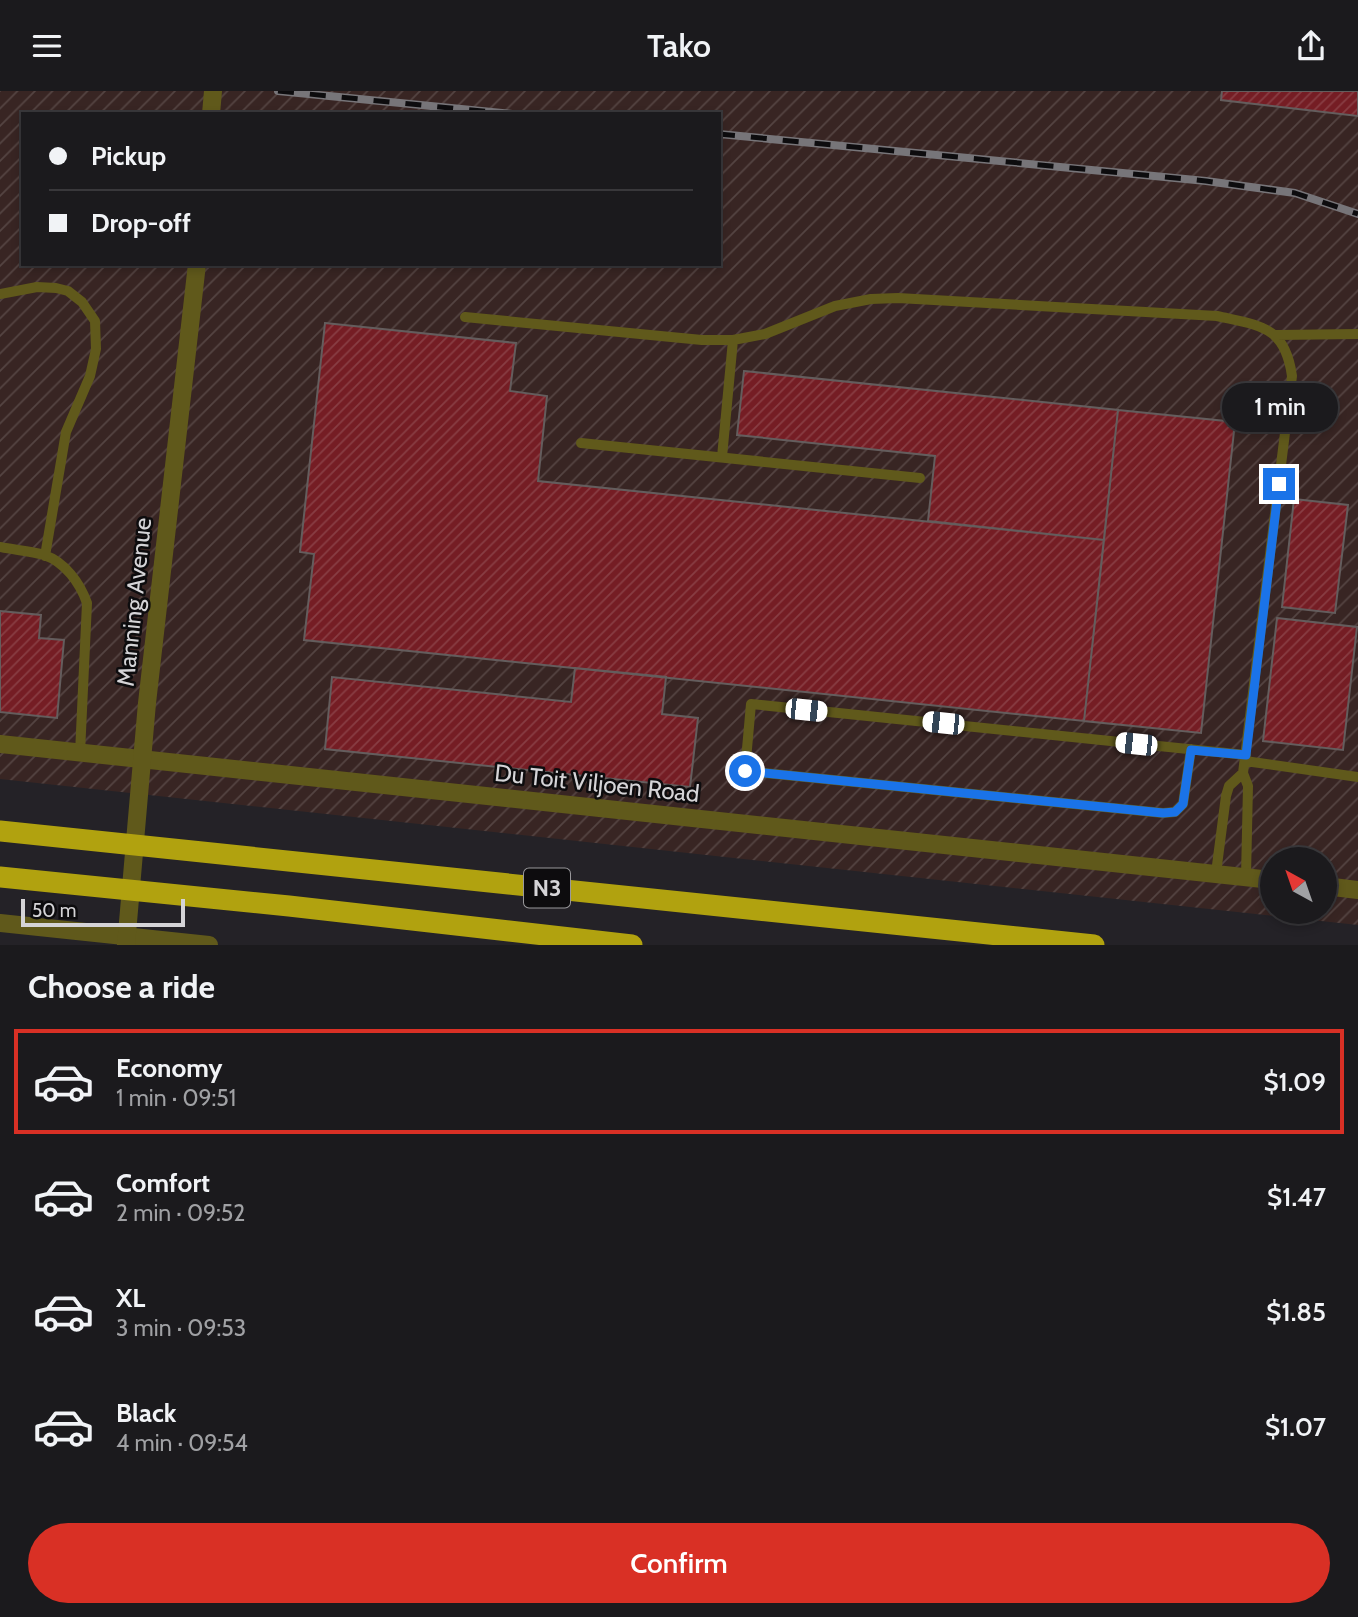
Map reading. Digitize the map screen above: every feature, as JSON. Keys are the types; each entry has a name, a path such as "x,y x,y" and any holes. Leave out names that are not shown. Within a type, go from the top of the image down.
{"highway":[{"name":"N3","path":"0,831 1094,945"},
{"name":"N3","path":"0,877 632,945"}],"street":[{"path":"211,112 213,91"},
{"name":"Manning Avenue","path":"126,945 147,703 197,266"},
{"name":"Du Toit Viljoen Road","path":"0,744 1260,878"},
{"path":"1337,887 1358,890"},
{"path":"0,923 90,939 209,945"}],"lane":[{"path":"0,294 37,287 68,291 82,302 95,321 96,349 89,376 66,432 45,556"},
{"path":"465,317 702,340 733,340 765,334 835,306 871,299 898,298 1217,316 1255,325 1276,335 1358,334"},
{"path":"1246,876 1248,786 1243,773 1292,376 1289,356 1276,335"},
{"path":"722,457 733,340"},
{"path":"581,443 920,478"},
{"path":"0,547 45,556 74,577 83,591 87,603 80,753"},
{"path":"1191,750 1183,804 1175,812 1163,813 745,771 751,704 1191,750 1358,777"},
{"path":"1216,873 1226,796 1230,786 1243,773"}],"shaded area":[{"path":"0,91 1358,91 1358,925 1337,923 1337,847 1260,847 1260,914 0,779"}],"building":[{"path":"1222,91 1358,91 1358,116 1221,100"},
{"path":"325,323 516,343 510,391 547,396 538,481 1104,540 1084,721 304,640 314,554 300,552"},
{"path":"744,371 1118,410 1104,540 928,521 935,456 737,435"},
{"path":"1118,410 1235,422 1201,733 1084,721"},
{"path":"1294,499 1348,505 1335,613 1282,607"},
{"path":"0,611 41,615 39,638 64,640 57,718 0,712"},
{"path":"1277,618 1357,627 1343,750 1263,741"},
{"path":"575,668 666,677 662,714 698,718 690,787 325,749 332,677 571,702"}],"railway":[{"path":"278,91 492,112"},
{"path":"721,134 1206,181 1295,193 1358,214"}],"route":[{"path":"745,771 1163,813 1175,812 1183,804 1191,750 1246,755 1279,484"}]}
